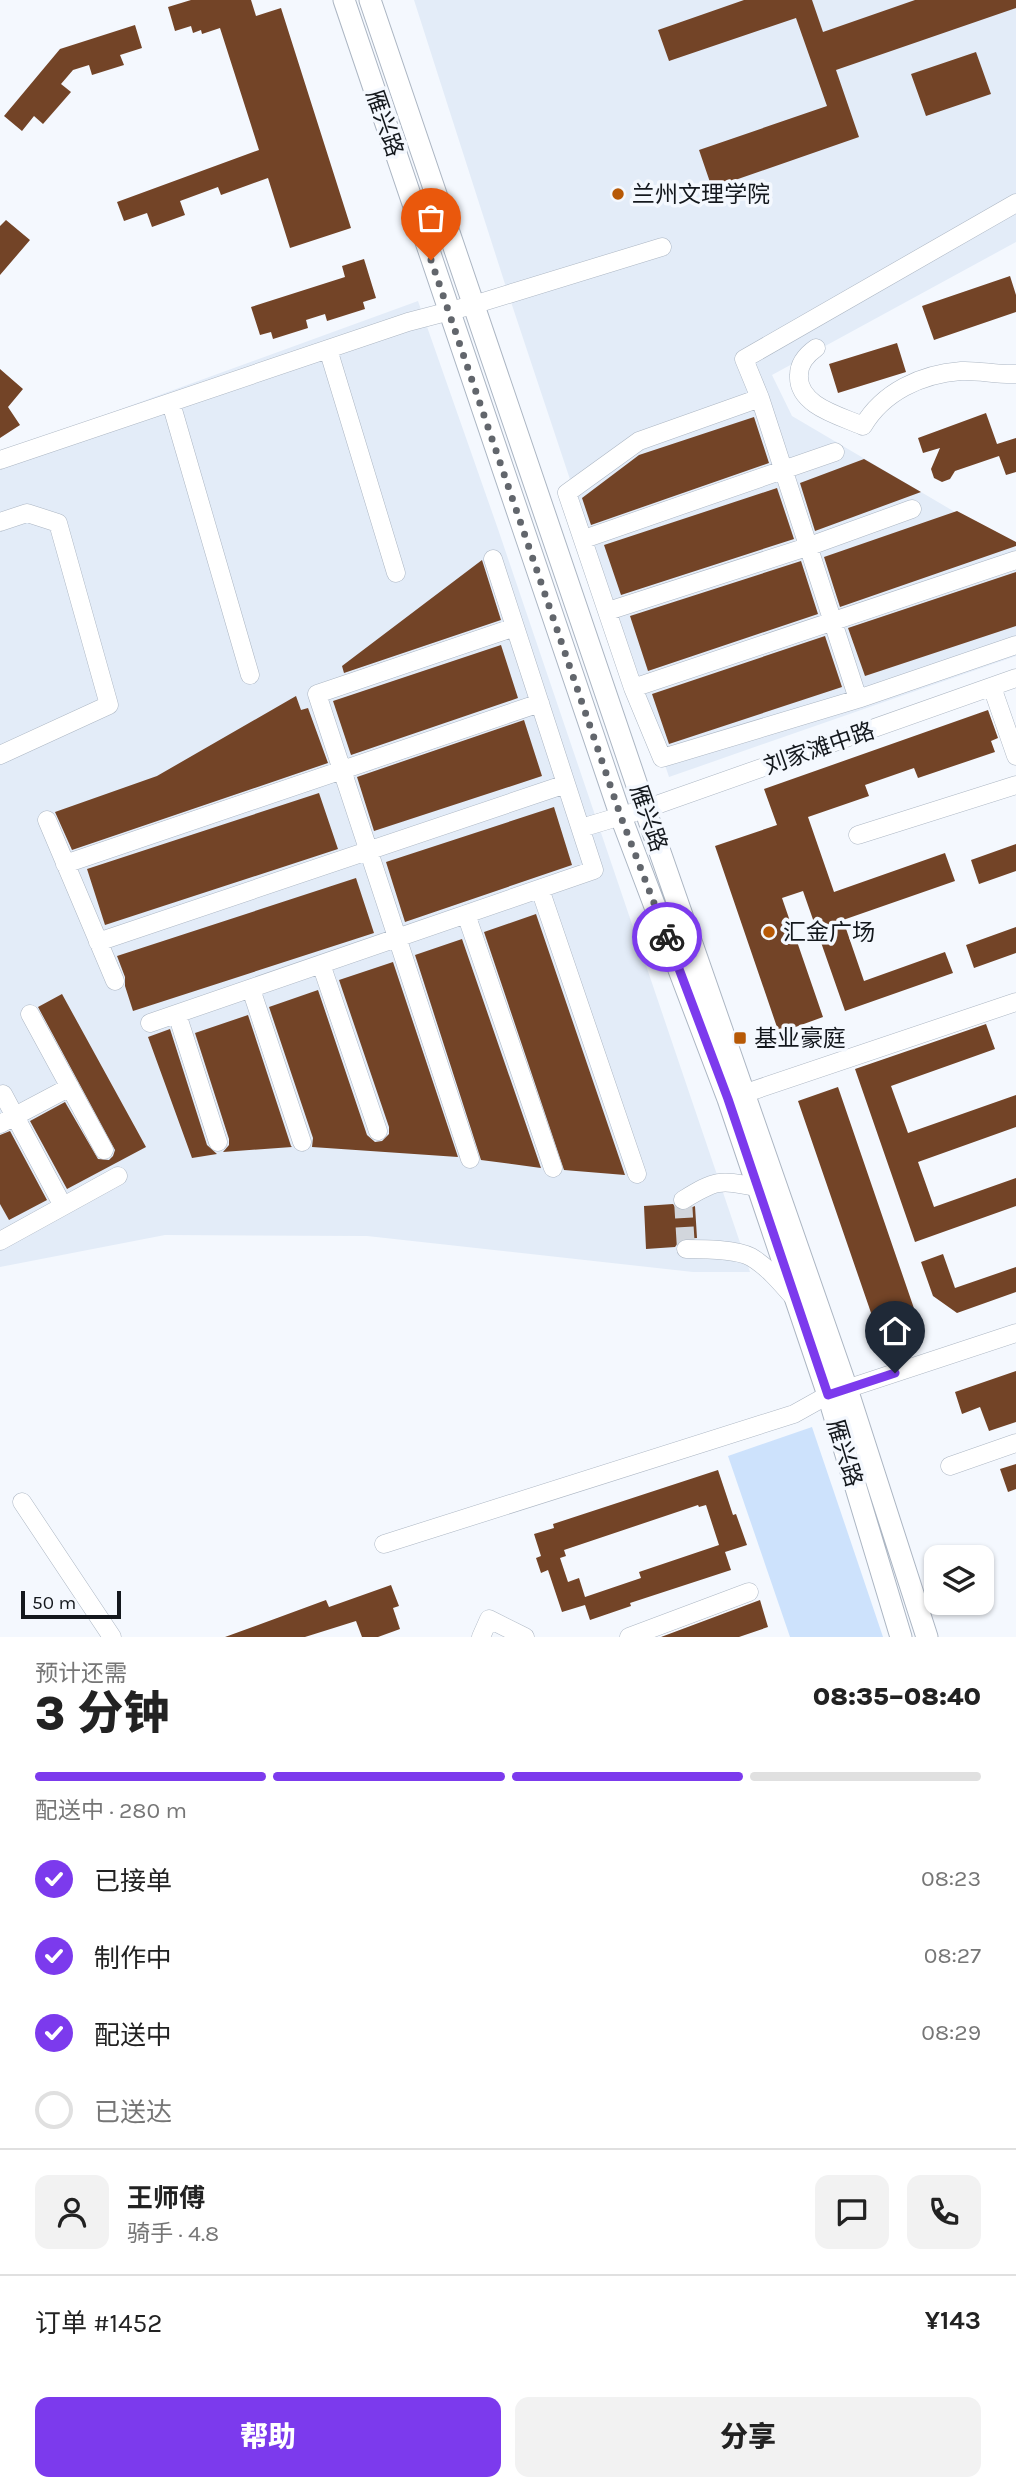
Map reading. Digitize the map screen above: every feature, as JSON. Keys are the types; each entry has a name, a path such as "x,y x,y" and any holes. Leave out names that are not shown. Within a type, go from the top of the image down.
{"main road":[{"name":"雁兴路","path":"344,0 621,817 736,1096 757,1187 795,1298 837,1392 901,1637"},
{"name":"雁兴路","path":"370,0 645,809 736,1096 837,1392 927,1637"}],"street":[{"path":"859,699 760,398 744,359 1016,203"},
{"path":"0,460 408,322 662,247"},
{"path":"816,348 801,365 799,380 804,394 815,404 863,426 887,397 923,379 961,372 1016,374"},
{"path":"328,349 396,573"},
{"path":"760,398 639,441 567,493 633,688 662,758 859,699 1016,645"},
{"path":"170,403 250,676"},
{"path":"584,539 835,452"},
{"path":"608,611 807,547 912,509"},
{"path":"0,522 27,513 58,523 109,705 0,755"},
{"path":"150,1023 594,870 493,559"},
{"path":"633,688 1016,560"},
{"path":"470,1159 317,694 515,627"},
{"name":"刘家滩中路","path":"581,828 645,809 1016,678"},
{"path":"992,687 1016,757"},
{"path":"65,863 540,704"},
{"path":"98,942 566,784"},
{"path":"858,835 1016,785"},
{"path":"47,820 115,981"},
{"path":"540,889 637,1174"},
{"path":"466,914 553,1168"},
{"path":"321,964 378,1131"},
{"path":"251,989 302,1142"},
{"path":"736,1096 1016,1002"},
{"path":"30,1014 104,1150"},
{"path":"177,1014 218,1142"},
{"path":"7,1120 70,1087"},
{"path":"2,1094 7,1120 63,1206"},
{"path":"3,1233 63,1206 118,1176"},
{"path":"683,1200 711,1183 730,1182 757,1187"},
{"path":"686,1249 750,1256 795,1298"},
{"path":"384,1544 794,1414 837,1392 1016,1333"},
{"path":"950,1466 1016,1443"},
{"path":"22,1502 112,1637"},
{"path":"629,1637 650,1633 749,1592"},
{"path":"481,1637 489,1619 525,1637"}],"shaded area":[{"path":"414,0 1016,0 1016,242 772,375 792,416 1016,548 1016,656 669,777"},
{"path":"418,301 750,1272 693,1272 367,1236 165,1235 0,1267 0,453"},
{"path":"812,1427 883,1637 790,1637 728,1456"}],"building":[{"path":"191,0 251,0 256,16 281,8 351,228 290,248 268,178 221,195 218,187 180,201 185,215 152,227 147,213 124,221 117,202 259,150 220,28 202,34 201,30 193,33 191,26 175,31 168,7"},
{"path":"744,0 812,0 823,32 915,0 1016,0 1016,8 836,70 859,137 712,188 699,150 827,106 796,18 669,61 658,30"},
{"path":"135,25 142,48 120,55 124,65 92,75 89,65 73,70 61,84 71,92 43,124 34,116 22,131 4,116 60,49"},
{"path":"976,52 991,94 926,116 911,74"},
{"path":"6,220 30,240 0,275 0,226"},
{"path":"364,259 376,298 363,302 365,309 327,321 325,314 306,320 308,328 273,339 271,332 260,335 251,307 345,277 342,266"},
{"path":"1010,276 1016,295 1016,312 934,340 922,306"},
{"path":"897,343 906,372 838,393 829,364"},
{"path":"0,369 23,389 8,407 20,425 0,438"},
{"path":"986,413 997,444 1016,438 1016,472 1006,475 999,456 955,471 950,479 942,482 934,478 931,469 940,448 923,453 918,438"},
{"path":"754,417 769,463 591,525 582,498 639,455"},
{"path":"864,459 921,492 815,531 800,483"},
{"path":"777,488 794,539 621,595 604,545"},
{"path":"957,511 1016,542 1016,546 840,607 824,557"},
{"path":"482,560 501,620 344,673 342,666"},
{"path":"801,561 818,614 648,671 630,616"},
{"path":"1016,572 1016,626 865,676 848,628"},
{"path":"825,636 842,687 669,744 652,694"},
{"path":"501,645 518,698 351,755 333,701"},
{"path":"296,696 301,710 308,708 328,763 72,850 55,812 157,776"},
{"path":"988,710 998,738 991,741 995,752 918,778 914,768 865,785 869,796 808,817 834,892 945,853 955,881 843,920 864,981 945,952 953,973 845,1011 803,891 782,898 823,1017 779,1033 715,846 777,825 764,789"},
{"path":"524,720 542,776 374,831 357,777"},
{"path":"319,793 338,849 105,925 87,869"},
{"path":"554,807 572,865 405,922 386,862"},
{"path":"1016,844 1016,871 979,884 971,860"},
{"path":"356,878 374,933 133,1011 117,956"},
{"path":"536,914 625,1175 564,1170 484,932"},
{"path":"1016,927 1016,953 974,968 966,945"},
{"path":"462,939 541,1168 481,1160 415,955"},
{"path":"393,962 458,1157 312,1147 313,1138 269,1007 318,990 367,1135 375,1142 382,1141 389,1134 389,1127 339,980"},
{"path":"62,994 146,1147 67,1189 30,1121 65,1102 98,1159 109,1160 115,1150 38,1007"},
{"path":"248,1015 292,1147 223,1152 229,1145 229,1139 195,1033"},
{"path":"986,1024 995,1049 891,1086 908,1133 1016,1095 1016,1127 918,1162 934,1207 1016,1178 1016,1206 915,1242 855,1069"},
{"path":"170,1029 207,1145 217,1154 192,1158 148,1037"},
{"path":"838,1087 919,1323 879,1336 798,1101"},
{"path":"10,1131 47,1200 9,1220 0,1204 0,1135"},
{"path":"673,1204 677,1210 683,1211 695,1206 697,1238 681,1239 675,1247 646,1249 644,1206"},
{"path":"943,1254 955,1288 1016,1267 1016,1292 957,1313 933,1296 921,1262"},
{"path":"1016,1371 1016,1422 989,1431 980,1407 962,1414 955,1392"},
{"path":"1016,1464 1016,1489 1008,1492 1000,1469"},
{"path":"718,1470 733,1515 736,1514 747,1545 725,1552 731,1570 630,1603 631,1606 590,1620 585,1605 562,1612 548,1570 541,1573 536,1558 541,1556 534,1534 554,1528 553,1524","holes":["698,1505 706,1505 719,1545 639,1572 641,1578 585,1597 579,1578 568,1582 560,1558 566,1556 564,1550"]},
{"path":"391,1585 399,1606 393,1608 400,1629 378,1637 362,1637 356,1621 305,1637 225,1637 326,1600 329,1607"},
{"path":"760,1600 768,1627 739,1637 661,1637"}],"tunnel":[{"path":"683,1200 686,1249"}],"way so far":[{"path":"431,260 621,817 667,937"}],"place":[{"name":"兰州文理学院","path":"618,194"},
{"name":"汇金广场","path":"769,932"},
{"name":"基业豪庭","path":"740,1038"}],"route":[{"path":"667,937 728,1099 828,1395 895,1373"}]}
